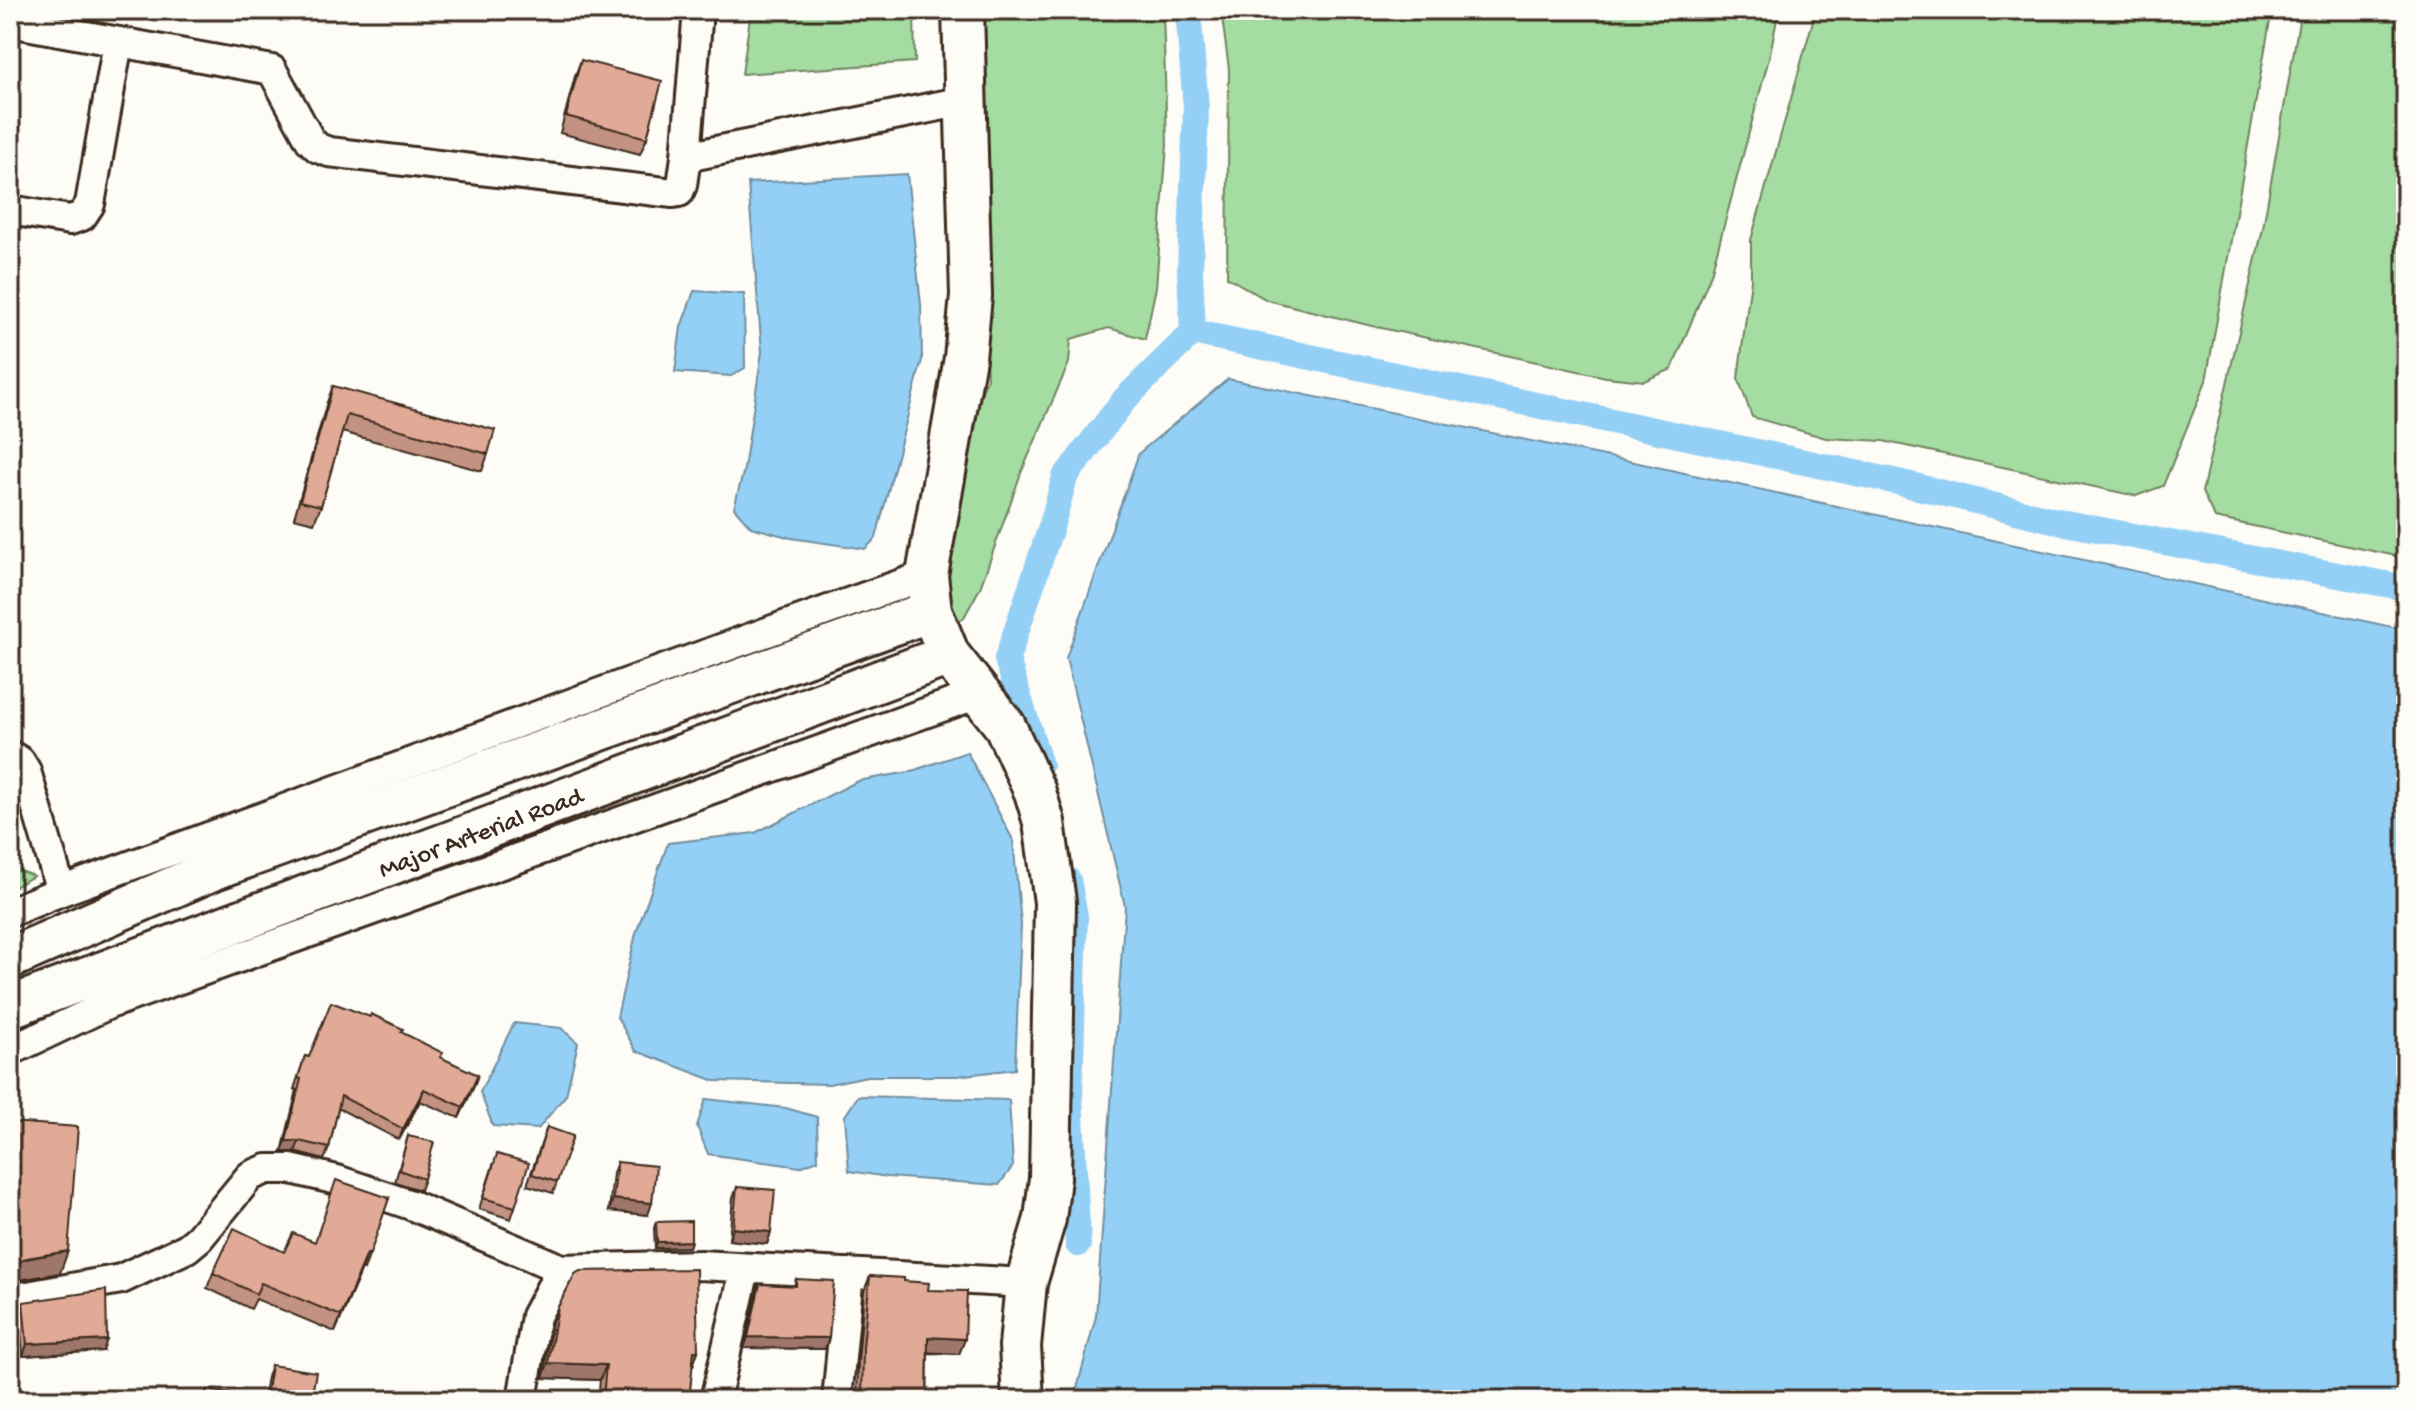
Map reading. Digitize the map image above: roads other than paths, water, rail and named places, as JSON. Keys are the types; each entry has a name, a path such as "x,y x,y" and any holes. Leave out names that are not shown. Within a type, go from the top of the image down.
{"street":[{"path":"10,22 272,70 310,140 318,148 329,152 673,193 679,192 682,185 686,157 698,10"},
{"path":"963,10 971,296 963,374 929,593 949,655 1005,726 1035,792 1044,822 1055,902 1050,1178 1045,1219 1026,1283 1020,1346 1023,1400"},
{"path":"10,210 70,220 82,216 90,204 118,42"},
{"path":"686,157 964,101"},
{"path":"10,912 531,720 674,664 929,593"},
{"name":"Major Arterial Road","path":"10,958 217,868 929,593"},
{"name":"Major Arterial Road","path":"10,1007 949,655"},
{"path":"10,1051 109,1004 978,694"},
{"path":"10,755 20,761 26,771 61,891"},
{"path":"22,1297 121,1279 187,1248 199,1238 250,1176 267,1169 291,1169 337,1180 411,1205 561,1269 700,1265 1026,1283"},
{"path":"522,1400 536,1316 561,1269"},
{"path":"715,1400 745,1269"},
{"path":"837,1400 849,1273"}],"water":[{"path":"907,174 921,305 922,360 876,538 865,549 791,538 751,527 734,508 744,469 762,352 748,183"},
{"path":"694,291 744,294 745,368 731,376 675,372 681,327"},
{"path":"1228,379 1634,462 2406,630 2406,1400 1074,1400 1096,1316 1125,906 1066,658 1139,453"},
{"path":"967,752 1013,840 1021,924 1015,1069 957,1076 867,1076 829,1084 715,1081 636,1051 617,1017 636,933 668,843 755,833 858,781 909,772"},
{"path":"514,1023 561,1028 578,1043 566,1095 538,1129 493,1126 480,1092"},
{"path":"858,1096 1009,1100 1013,1166 999,1185 887,1177 849,1171 845,1116"},
{"path":"706,1099 786,1108 817,1117 818,1160 800,1167 708,1154 697,1126"}],"waterway":[{"path":"1188,10 1196,108 1190,271 1193,332 1898,482 2065,523 2406,588"},
{"path":"1040,765 1007,659 1065,477 1125,399 1193,332"},
{"path":"1068,880 1075,916 1070,1097 1078,1244"}]}
